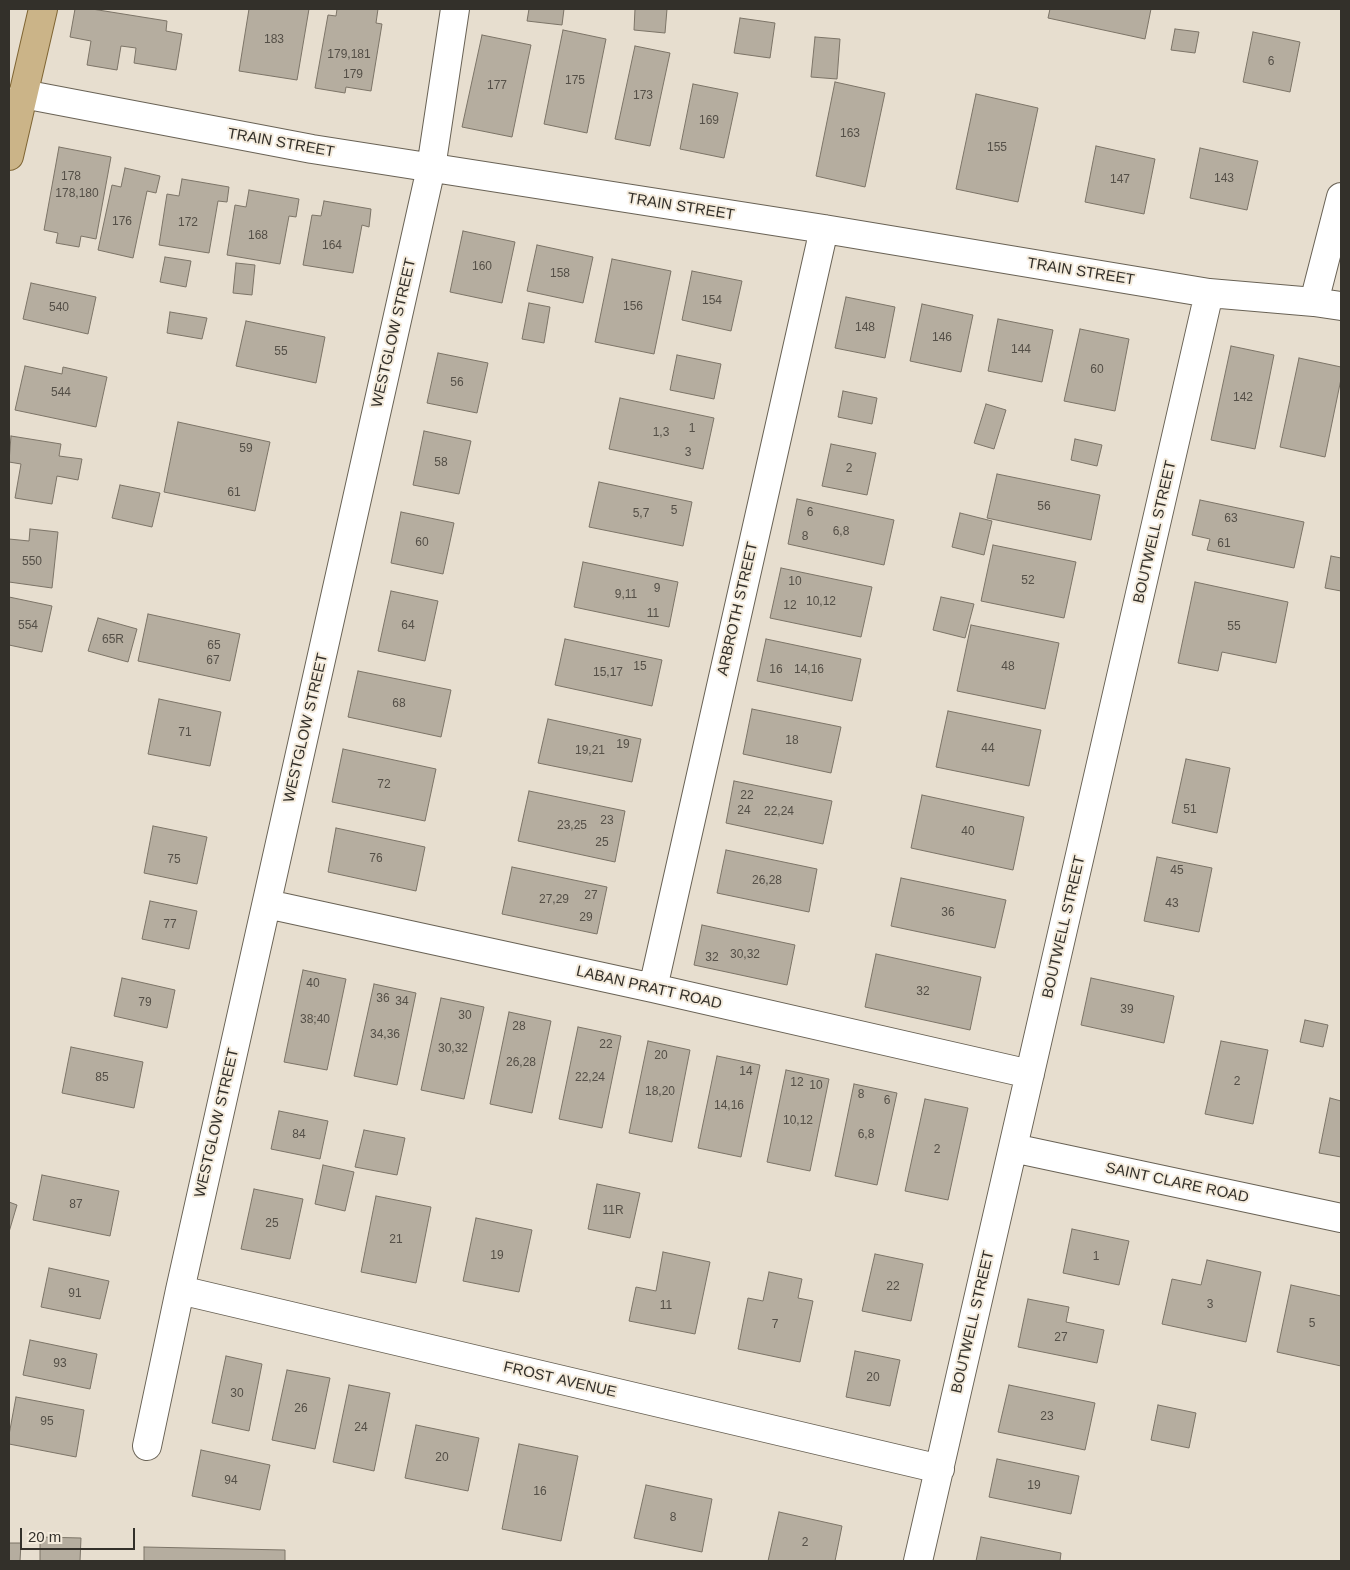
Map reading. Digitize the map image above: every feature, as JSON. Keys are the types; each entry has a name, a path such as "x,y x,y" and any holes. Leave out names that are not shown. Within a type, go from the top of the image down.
{"main road":[{"path":"9,156 43,9"}],"street":[{"name":"WESTGLOW STREET","path":"147,1446 180,1290 431,168 455,9"},
{"name":"TRAIN STREET","path":"23,94 312,149 824,229 1209,293 1341,306"},
{"path":"1314,302 1341,197"},
{"name":"ARBROTH STREET","path":"653,988 824,229"},
{"name":"BOUTWELL STREET","path":"918,1561 1209,293"},
{"name":"LABAN PRATT ROAD","path":"267,904 653,988 1030,1074"},
{"name":"SAINT CLARE ROAD","path":"1013,1148 1341,1218"},
{"name":"FROST AVENUE","path":"180,1290 940,1469"}],"building":[{"path":"75,9 92,9 167,21 166,31 182,34 176,70 134,63 136,48 121,46 117,70 87,65 91,41 70,37"},
{"path":"249,9 309,9 297,80 239,71"},
{"path":"337,9 378,9 376,23 382,24 371,91 346,87 345,93 315,88 328,15 336,16"},
{"path":"529,9 564,9 562,25 527,21"},
{"path":"635,9 667,9 665,33 634,30"},
{"path":"1050,9 1151,9 1145,39 1048,18"},
{"path":"740,18 775,23 770,58 734,53"},
{"path":"1175,29 1199,32 1195,53 1171,50"},
{"path":"563,30 606,39 587,133 544,124"},
{"path":"1253,32 1300,42 1290,92 1243,82"},
{"path":"482,35 531,45 512,137 462,127"},
{"path":"815,37 840,39 837,79 811,77"},
{"path":"635,46 670,53 650,146 615,139"},
{"path":"835,82 885,93 865,187 816,176"},
{"path":"693,84 738,93 724,158 680,149"},
{"path":"976,94 1038,108 1018,202 956,189"},
{"path":"1096,146 1155,159 1144,214 1085,202"},
{"path":"59,147 111,157 96,239 81,236 79,247 56,243 58,233 44,230"},
{"path":"1200,148 1258,161 1247,210 1190,198"},
{"path":"125,168 160,176 156,193 147,191 133,258 98,250 112,185 121,187"},
{"path":"182,179 229,187 227,202 218,201 209,253 159,245 167,194 179,196"},
{"path":"249,190 299,199 296,217 289,216 280,264 227,255 235,205 246,207"},
{"path":"324,201 371,209 369,227 362,225 353,273 303,265 312,215 321,216"},
{"path":"463,231 515,242 502,303 450,292"},
{"path":"537,245 593,257 583,303 527,291"},
{"path":"165,257 191,261 186,287 160,282"},
{"path":"612,259 671,271 654,354 595,342"},
{"path":"236,263 255,265 252,295 233,293"},
{"path":"692,271 742,281 731,331 682,320"},
{"path":"31,283 96,297 88,334 23,319"},
{"path":"846,297 895,307 885,358 835,348"},
{"path":"529,303 550,307 544,343 522,339"},
{"path":"922,304 973,315 961,372 910,361"},
{"path":"170,312 207,318 202,339 167,333"},
{"path":"998,319 1053,330 1042,382 988,371"},
{"path":"246,321 325,337 316,383 236,366"},
{"path":"1080,329 1129,339 1115,411 1064,401"},
{"path":"1231,346 1274,355 1255,449 1211,440"},
{"path":"438,353 488,363 477,413 427,403"},
{"path":"677,355 721,364 714,399 670,390"},
{"path":"1299,358 1341,367 1341,379 1325,457 1280,447"},
{"path":"25,366 62,374 63,367 107,377 96,427 15,410"},
{"path":"843,391 877,398 872,424 838,417"},
{"path":"620,398 714,418 703,469 609,449"},
{"path":"986,404 1006,410 994,449 974,443"},
{"path":"178,422 270,442 255,511 164,492"},
{"path":"424,431 471,441 459,494 413,485"},
{"path":"11,436 61,444 59,456 82,459 78,480 57,476 52,504 15,498 21,464 9,462"},
{"path":"1075,439 1102,445 1097,466 1071,460"},
{"path":"831,444 876,453 867,495 822,486"},
{"path":"997,474 1100,495 1091,540 987,518"},
{"path":"599,482 692,502 683,546 589,527"},
{"path":"120,485 160,493 152,527 112,518"},
{"path":"797,499 894,520 884,565 788,544"},
{"path":"1200,500 1304,522 1294,568 1207,550 1210,539 1192,535"},
{"path":"401,512 454,523 443,574 391,563"},
{"path":"960,513 992,521 984,555 952,547"},
{"path":"30,529 58,532 52,588 9,582 9,539 29,541"},
{"path":"993,545 1076,562 1064,618 981,601"},
{"path":"1331,556 1341,558 1341,591 1325,588"},
{"path":"583,562 678,582 669,627 574,607"},
{"path":"781,568 872,587 861,637 770,618"},
{"path":"1195,582 1288,602 1276,663 1222,652 1218,671 1178,663"},
{"path":"391,591 438,601 425,661 378,651"},
{"path":"9,597 52,606 42,652 9,645"},
{"path":"941,597 974,604 965,638 933,630"},
{"path":"148,614 240,634 230,681 138,661"},
{"path":"98,618 137,629 128,662 88,651"},
{"path":"971,625 1059,643 1045,709 957,691"},
{"path":"565,639 662,660 652,706 555,685"},
{"path":"766,639 861,659 852,701 757,681"},
{"path":"358,671 451,690 441,737 348,717"},
{"path":"159,699 221,712 210,766 148,754"},
{"path":"752,709 841,727 831,773 743,754"},
{"path":"948,711 1041,730 1029,786 936,767"},
{"path":"548,719 641,739 632,782 538,763"},
{"path":"343,749 436,769 425,821 332,802"},
{"path":"1186,759 1230,768 1217,833 1172,823"},
{"path":"734,781 832,801 823,844 726,823"},
{"path":"529,791 625,811 615,862 518,841"},
{"path":"922,795 1024,817 1013,870 911,848"},
{"path":"153,826 207,837 197,884 144,873"},
{"path":"336,828 425,847 416,891 328,872"},
{"path":"726,850 817,869 809,912 717,893"},
{"path":"1157,857 1212,868 1199,932 1144,921"},
{"path":"512,867 607,887 597,934 502,914"},
{"path":"901,878 1006,900 995,948 891,926"},
{"path":"150,901 197,911 189,949 142,939"},
{"path":"702,925 795,945 787,985 694,965"},
{"path":"876,954 981,977 970,1030 865,1007"},
{"path":"303,970 346,979 327,1070 284,1062"},
{"path":"122,978 175,990 167,1028 114,1016"},
{"path":"1091,978 1174,996 1164,1043 1081,1025"},
{"path":"374,984 416,993 397,1085 354,1076"},
{"path":"441,998 484,1007 464,1099 421,1090"},
{"path":"509,1012 551,1021 532,1113 490,1104"},
{"path":"1305,1020 1328,1025 1323,1047 1300,1042"},
{"path":"578,1027 621,1036 602,1128 559,1119"},
{"path":"648,1041 690,1050 672,1142 629,1133"},
{"path":"1221,1041 1268,1050 1253,1124 1205,1114"},
{"path":"71,1047 143,1062 134,1108 62,1093"},
{"path":"717,1056 760,1065 741,1157 698,1148"},
{"path":"786,1070 829,1079 810,1171 767,1162"},
{"path":"854,1084 897,1093 877,1185 835,1176"},
{"path":"1330,1098 1341,1101 1341,1157 1319,1153"},
{"path":"925,1099 968,1108 948,1200 905,1191"},
{"path":"279,1111 328,1121 320,1159 271,1149"},
{"path":"364,1130 405,1138 397,1175 355,1167"},
{"path":"323,1165 354,1172 345,1211 315,1204"},
{"path":"42,1175 119,1191 110,1236 33,1220"},
{"path":"597,1184 640,1193 630,1238 588,1229"},
{"path":"254,1189 303,1199 290,1259 241,1249"},
{"path":"376,1196 431,1207 416,1283 361,1272"},
{"path":"9,1202 17,1205 9,1232"},
{"path":"476,1218 532,1230 519,1292 463,1281"},
{"path":"1072,1229 1129,1241 1119,1285 1063,1273"},
{"path":"663,1252 710,1262 695,1334 629,1321 636,1287 656,1291"},
{"path":"875,1254 923,1264 911,1321 862,1311"},
{"path":"1207,1260 1261,1272 1246,1342 1162,1324 1172,1279 1201,1285"},
{"path":"49,1268 109,1281 100,1319 41,1307"},
{"path":"769,1272 802,1279 798,1298 813,1301 800,1362 738,1349 748,1298 763,1301"},
{"path":"1291,1285 1341,1296 1341,1366 1277,1352"},
{"path":"1028,1299 1069,1307 1066,1322 1104,1330 1097,1363 1018,1347"},
{"path":"30,1340 97,1354 90,1389 23,1375"},
{"path":"855,1351 900,1360 890,1406 846,1397"},
{"path":"226,1356 262,1364 249,1431 212,1423"},
{"path":"287,1370 330,1378 315,1449 272,1440"},
{"path":"349,1385 390,1393 374,1471 333,1462"},
{"path":"1009,1385 1095,1403 1085,1450 998,1432"},
{"path":"16,1397 84,1410 76,1457 9,1444"},
{"path":"1158,1405 1196,1413 1189,1448 1151,1440"},
{"path":"416,1425 479,1438 468,1491 405,1478"},
{"path":"519,1444 578,1456 561,1541 502,1529"},
{"path":"201,1450 270,1465 260,1510 192,1496"},
{"path":"997,1459 1079,1476 1071,1514 989,1497"},
{"path":"646,1485 712,1499 702,1552 634,1538"},
{"path":"779,1512 842,1526 835,1561 768,1561"},
{"path":"40,1537 81,1538 80,1561 40,1561"},
{"path":"981,1537 1061,1553 1060,1561 976,1561"},
{"path":"9,1543 21,1543 20,1561 9,1561"},
{"path":"144,1547 285,1550 285,1561 144,1561"}]}
